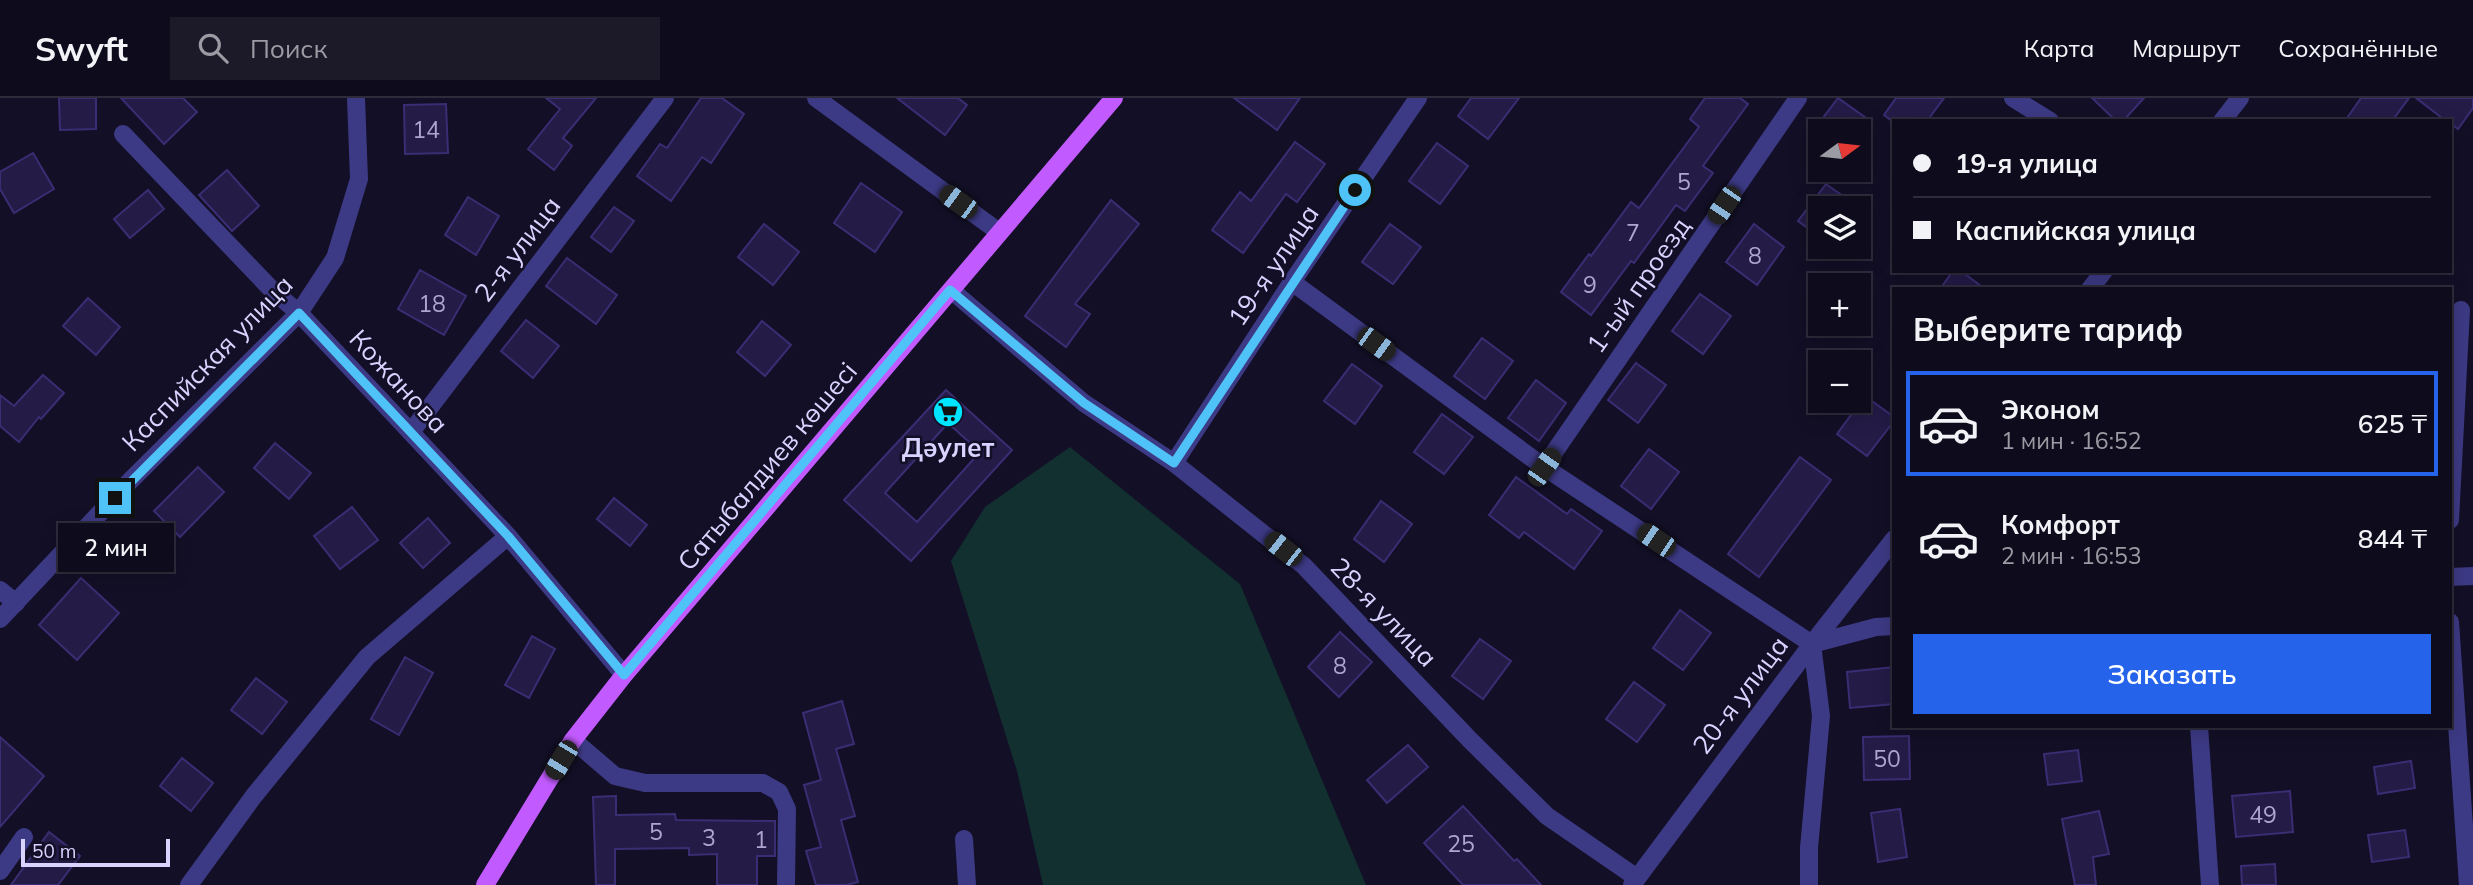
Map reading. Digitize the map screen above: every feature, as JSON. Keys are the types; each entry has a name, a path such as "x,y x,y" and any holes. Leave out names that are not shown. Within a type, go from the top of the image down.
{"main road":[{"name":"Сатыбалдиев көшесі","path":"485,885 573,740 624,675 1114,98"}],"street":[{"name":"Каспийская улица","path":"0,619 131,480 299,313 335,258 359,179 356,98"},
{"name":"2-я улица","path":"411,432 665,98"},
{"path":"816,98 999,232"},
{"name":"19-я улица","path":"1174,463 1292,282 1418,98"},
{"name":"1-ый проезд","path":"1544,467 1798,98"},
{"path":"2013,98 2047,119"},
{"path":"2224,119 2240,98"},
{"name":"Кожанова","path":"123,134 273,291 299,313 508,536 624,675"},
{"path":"2092,287 2102,273"},
{"path":"1292,282 1544,467 1812,643 1876,627 1892,626"},
{"name":"28-я улица","path":"950,290 1084,403 1174,463 1304,566 1547,816 1635,882"},
{"path":"2452,482 2461,310"},
{"path":"189,885 253,797 367,657 508,536"},
{"name":"20-я улица","path":"1635,882 1812,643 1892,542"},
{"path":"2452,577 2473,576"},
{"path":"0,590 16,603"},
{"path":"1809,885 1809,849 1821,716 1812,643"},
{"path":"2452,651 2468,885"},
{"path":"2199,728 2210,885"},
{"path":"573,740 615,776 645,783 763,783 779,792 788,809 786,885"},
{"path":"0,870 24,837"},
{"path":"964,839 967,885"}],"green space":[{"path":"1070,447 1240,584 1366,885 1043,885 1017,771 951,561 985,507"}],"building":[{"path":"59,98 96,98 96,129 60,130"},
{"path":"121,98 183,98 197,112 164,144"},
{"path":"546,98 596,98 563,138 572,146 554,170 528,149 560,109"},
{"path":"701,98 722,98 744,114 711,163 702,157 671,201 637,176 660,144 667,148"},
{"path":"897,98 958,98 967,105 945,135"},
{"path":"1234,98 1300,98 1277,130"},
{"path":"1471,98 1519,98 1488,139 1458,116"},
{"path":"1705,98 1740,98 1748,104 1703,166 1713,173 1685,211 1676,205 1634,263 1631,261 1591,315 1561,292 1631,202 1639,208 1699,127 1690,119"},
{"path":"1838,98 1868,119 1822,119"},
{"path":"1896,98 1944,98 1928,119 1892,121 1884,115"},
{"path":"2092,98 2144,98 2125,119 2114,119"},
{"path":"2361,98 2409,98 2393,119 2346,119"},
{"path":"2416,98 2473,98 2473,108 2458,129 2452,124 2452,119 2443,119"},
{"path":"446,104 448,153 405,154 404,105"},
{"path":"1295,142 1325,164 1297,202 1286,194 1243,253 1212,230 1240,192 1251,201"},
{"path":"1437,143 1468,166 1440,204 1409,181"},
{"path":"33,153 54,189 14,213 0,189 0,172"},
{"path":"227,170 259,206 232,231 199,195"},
{"path":"861,183 902,212 875,252 834,223"},
{"path":"1826,184 1843,196 1817,196"},
{"path":"148,190 164,209 130,238 114,219"},
{"path":"468,197 499,216 476,255 445,235"},
{"path":"1111,200 1139,224 1075,304 1090,314 1066,347 1025,316"},
{"path":"614,207 634,221 611,252 591,237"},
{"path":"1808,208 1808,228 1798,221"},
{"path":"764,224 799,252 773,285 738,257"},
{"path":"1390,224 1421,247 1393,284 1362,262"},
{"path":"1754,224 1784,247 1757,285 1726,262"},
{"path":"567,258 617,295 596,324 546,286"},
{"path":"420,270 466,296 444,335 398,309"},
{"path":"1952,273 1964,273 1982,287 1941,287"},
{"path":"1700,294 1731,316 1703,354 1672,331"},
{"path":"88,298 120,327 96,355 63,326"},
{"path":"526,320 559,346 533,378 501,351"},
{"path":"762,321 791,345 765,376 737,352"},
{"path":"1482,338 1513,361 1485,399 1454,376"},
{"path":"1636,363 1666,385 1638,423 1608,400"},
{"path":"1352,364 1382,386 1355,424 1324,401"},
{"path":"43,375 64,393 41,419 39,417 19,442 0,426 0,395 14,406"},
{"path":"1536,380 1566,403 1539,441 1508,418"},
{"path":"946,390 1012,450 911,561 844,500","holes":["948,423 980,452 917,522 885,493"]},
{"path":"1871,400 1892,416 1892,424 1867,456 1837,434 1852,413 1871,413"},
{"path":"1442,414 1473,437 1444,474 1414,452"},
{"path":"275,443 311,473 289,499 254,468"},
{"path":"1649,449 1679,472 1651,509 1621,486"},
{"path":"1800,457 1831,480 1759,577 1728,554"},
{"path":"198,467 224,492 180,537 154,511"},
{"path":"1516,477 1567,514 1571,509 1602,531 1574,569 1524,532 1519,538 1489,515"},
{"path":"614,498 647,525 630,546 597,519"},
{"path":"1381,501 1412,524 1384,562 1354,539"},
{"path":"352,507 378,540 340,569 314,536"},
{"path":"428,518 450,543 423,568 400,543"},
{"path":"81,578 119,613 77,660 39,625"},
{"path":"1680,610 1711,633 1683,670 1653,648"},
{"path":"1340,632 1372,662 1339,697 1308,667"},
{"path":"532,636 555,649 529,698 505,685"},
{"path":"1480,639 1511,661 1483,699 1452,676"},
{"path":"405,657 433,673 399,735 371,719"},
{"path":"1892,667 1892,704 1850,708 1847,672"},
{"path":"256,678 287,702 262,734 231,710"},
{"path":"1634,682 1665,705 1637,742 1606,719"},
{"path":"842,701 854,744 836,749 855,816 841,820 858,882 846,885 816,885 806,851 821,847 804,785 821,780 803,713"},
{"path":"1909,736 1910,779 1864,780 1863,737"},
{"path":"0,737 44,776 0,827"},
{"path":"1408,745 1428,767 1387,803 1367,780"},
{"path":"2078,750 2082,781 2048,785 2044,754"},
{"path":"182,758 213,783 191,811 160,786"},
{"path":"2411,761 2415,788 2378,794 2374,767"},
{"path":"2290,791 2293,832 2236,837 2232,796"},
{"path":"616,796 616,815 675,814 676,820 775,821 775,856 757,856 757,885 717,885 717,854 689,855 689,848 615,849 615,885 596,885 593,797"},
{"path":"1463,806 1514,861 1517,859 1541,885 1463,885 1424,843"},
{"path":"1900,809 1907,857 1878,862 1871,813"},
{"path":"2099,811 2109,854 2093,857 2096,885 2075,885 2062,819"},
{"path":"2405,830 2409,857 2372,862 2368,835"},
{"path":"49,832 80,856 58,885 11,885"},
{"path":"2275,864 2276,885 2242,885 2241,866"}],"place":[{"name":"Дәулет","path":"948,412"}],"route":[{"path":"115,498 299,313 508,536 624,675 950,290 1084,403 1174,463 1355,190"}]}
